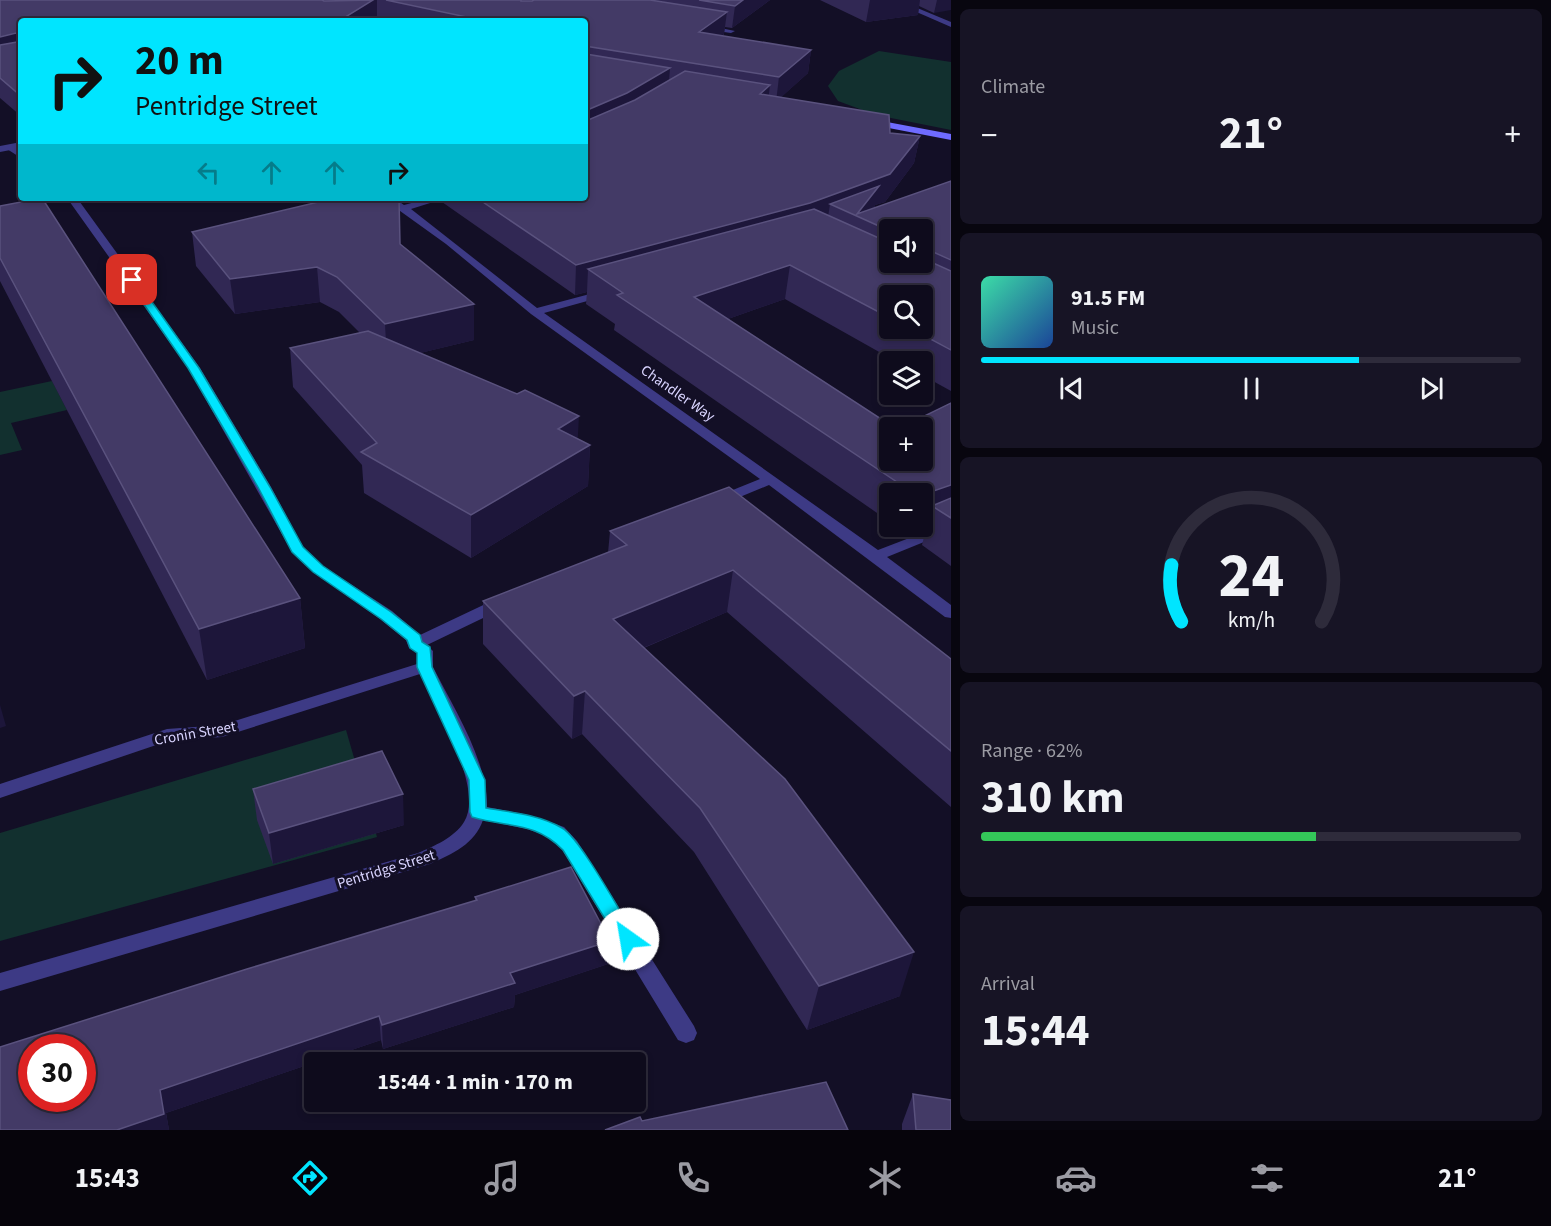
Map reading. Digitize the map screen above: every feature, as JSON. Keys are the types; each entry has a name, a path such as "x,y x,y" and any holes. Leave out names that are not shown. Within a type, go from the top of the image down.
{"main road":[{"path":"858,120 951,137"}],"street":[{"path":"892,0 951,25"},
{"path":"697,26 731,31"},
{"path":"0,149 18,146"},
{"path":"10,147 18,153"},
{"path":"74,201 194,368 264,487 297,549 318,569 395,622 414,638 415,644 425,651 425,667 477,780 478,812 528,822 557,832 570,846 686,1033"},
{"name":"Chandler Way","path":"392,201 535,312 771,479 951,613"},
{"path":"403,208 430,201"},
{"path":"535,312 616,290"},
{"path":"703,508 771,479"},
{"path":"877,556 951,526"},
{"path":"415,644 518,594"},
{"name":"Cronin Street","path":"0,791 167,735 222,731 425,667"},
{"name":"Pentridge Street","path":"0,982 423,859 447,850 463,837 478,812"}],"green space":[{"path":"879,51 951,62 951,130 876,115 838,101 828,86 839,71"},
{"path":"52,381 67,410 11,423 22,450 0,455 0,392"},
{"path":"346,730 377,837 0,941 0,833"}],"building":[{"path":"0,0 373,0 344,18 18,18 18,35 16,33 0,37"},
{"path":"386,0 650,0 727,12 699,32 811,50 779,77 588,46 588,18 471,18"},
{"path":"699,0 743,0 735,6"},
{"path":"18,39 18,93 0,78 0,45 17,42"},
{"path":"588,54 670,68 627,93 588,110"},
{"path":"685,71 770,85 760,94 889,115 890,133 920,136 890,174 810,203 576,265 481,201 588,201 588,120 635,100"},
{"path":"951,181 951,260 933,252 933,219 879,219 879,226 830,204 879,186 857,214"},
{"path":"26,201 44,201 300,598 199,629 0,258 0,206"},
{"path":"322,201 399,201 400,244 474,304 385,324 337,277 317,267 230,279 192,232"},
{"path":"814,209 879,238 879,273 933,273 933,263 951,271 951,350 930,339 933,339 933,285 879,285 879,312 790,265 694,297 879,418 879,470 617,295 623,293 588,269"},
{"path":"368,331 517,394 525,390 579,416 558,429 590,445 471,515 361,452 377,443 290,348"},
{"path":"951,403 951,485 933,491 933,483 899,483 881,471 933,471 933,417 922,417"},
{"path":"729,487 951,659 951,751 733,570 613,619 785,779 914,952 819,986 700,808 585,691 574,696 483,601 627,545 610,531"},
{"path":"951,498 951,518 933,507"},
{"path":"382,751 403,794 269,833 253,789"},
{"path":"571,867 610,941 510,973 515,983 382,1025 379,1016 160,1090 164,1114 117,1130 0,1130 0,1047 18,1041 18,1112 96,1112 96,1034 41,1034 477,900 475,897"},
{"path":"826,1082 848,1130 605,1130 640,1117 642,1121"},
{"path":"913,1094 951,1100 951,1130 916,1130"}],"route":[{"path":"132,280 194,368 264,487 297,549 318,569 386,615 414,638 415,644 425,651 425,667 477,780 478,812 528,822 557,832 570,846 628,939"}]}
